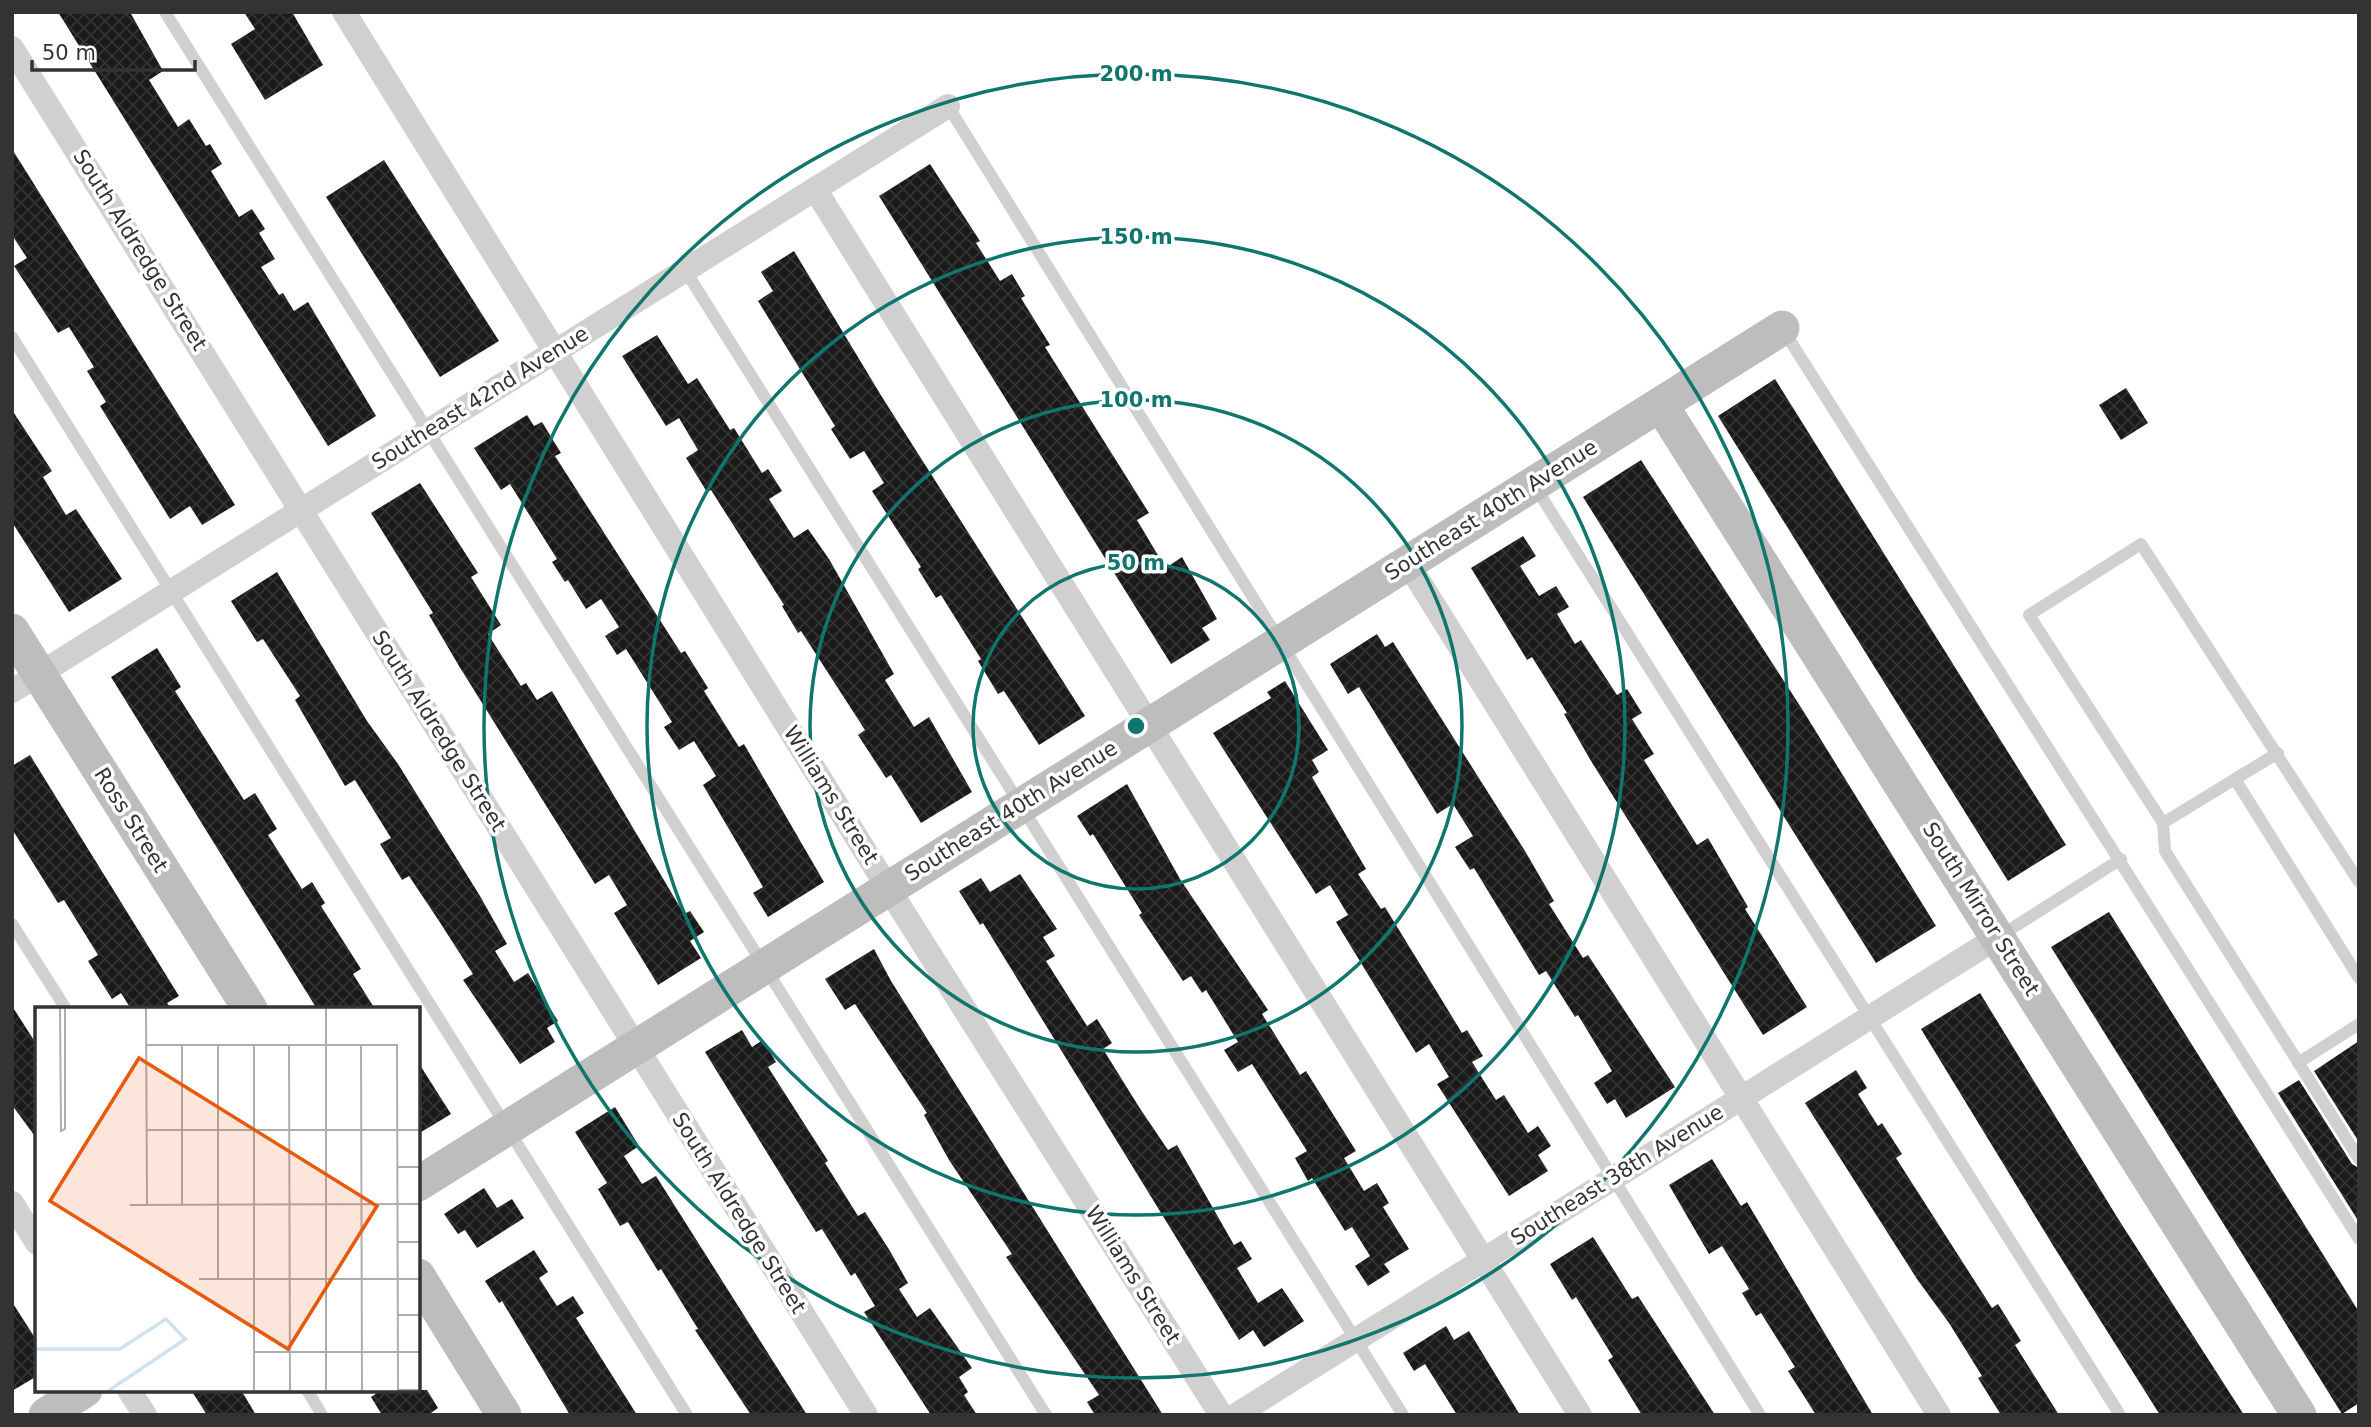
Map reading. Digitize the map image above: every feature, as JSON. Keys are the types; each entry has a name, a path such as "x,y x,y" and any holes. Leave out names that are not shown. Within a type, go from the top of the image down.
{"street":[{"name":"Williams Street","path":"344,12 888,888 1221,1415"},
{"name":"South Aldredge Street","path":"12,48 302,508 634,1047 866,1415"},
{"name":"Southeast 42nd Avenue","path":"26,682 948,106"},
{"path":"815,189 1580,1415"},
{"name":"Southeast 40th Avenue","path":"420,1183 1782,328"},
{"name":"South Mirror Street","path":"1661,405 2299,1415"},
{"path":"1407,562 1939,1415"},
{"name":"Ross Street","path":"12,631 26,682 249,1007"},
{"name":"Southeast 38th Avenue","path":"1236,1415 1998,937"},
{"path":"12,1203 35,1240"},
{"path":"420,1279 504,1415"},
{"path":"46,1415 82,1392"},
{"path":"130,1392 145,1415"}],"lane":[{"path":"165,12 426,432 1046,1415"},
{"path":"948,106 1760,1415"},
{"path":"685,270 1403,1415"},
{"path":"1782,328 2359,1238"},
{"path":"12,337 687,1415"},
{"path":"1534,484 2120,1415"},
{"path":"2359,882 2141,544 2029,615 2163,823 2165,851 2359,1159"},
{"path":"2163,823 2278,753"},
{"path":"2235,779 2359,978"},
{"path":"1998,937 2121,859"},
{"path":"12,924 65,1007"},
{"path":"2298,1063 2359,1024"},
{"path":"308,1392 322,1415"}],"building":[{"path":"58,12 130,12 163,71 149,80 178,127 189,119 206,146 210,144 222,164 211,171 239,217 252,209 265,229 259,233 275,259 261,267 279,295 283,293 294,311 308,302 376,416 328,446"},
{"path":"244,12 292,12 323,65 265,100 231,44 255,29"},
{"path":"12,149 235,505 202,525 190,506 170,519 100,406 106,402 87,371 94,367 69,327 58,333 14,266 27,258 12,235"},
{"path":"384,160 499,341 440,377 326,197"},
{"path":"930,164 980,241 976,243 1000,281 1012,274 1025,296 1021,298 1050,345 1045,347 1149,513 1137,520 1156,552 1167,567 1182,557 1217,619 1202,628 1210,640 1171,664 879,196"},
{"path":"794,251 882,397 1085,716 1039,745 1004,691 998,694 978,661 981,659 941,595 936,598 918,569 921,567 872,491 884,483 864,451 850,459 831,429 835,426 758,301 773,291 761,272"},
{"path":"657,335 688,384 697,378 730,430 734,428 762,473 768,469 782,491 769,499 794,538 808,529 829,559 894,674 885,680 914,727 929,717 972,792 921,823 891,775 886,778 858,735 865,730 801,631 798,633 782,606 784,605 711,490 707,492 686,458 698,450 679,418 666,426 622,356"},
{"path":"1775,379 2066,845 2008,881 1718,416"},
{"path":"2126,388 2148,423 2121,440 2099,405"},
{"path":"12,410 52,471 43,477 66,515 76,509 122,579 69,612 12,522"},
{"path":"527,415 534,426 542,422 561,453 555,456 681,653 685,651 708,688 704,691 739,747 744,744 824,882 768,917 753,893 763,887 703,785 716,776 694,741 679,750 664,727 672,722 626,649 617,655 605,636 619,627 601,599 586,609 568,580 565,582 552,562 557,559 510,484 501,490 474,448"},
{"path":"1641,460 1802,709 1936,926 1876,963 1583,497"},
{"path":"420,483 478,573 471,577 501,625 488,634 521,686 526,683 537,700 552,691 684,914 690,911 704,932 690,941 701,958 658,985 614,913 627,905 609,875 595,884 459,666 429,615 433,613 371,513"},
{"path":"1523,536 1536,556 1520,566 1539,596 1556,586 1569,607 1557,614 1575,644 1581,640 1617,695 1627,689 1642,713 1632,719 1654,754 1644,760 1697,845 1708,838 1748,907 1745,909 1807,1007 1763,1035 1591,761 1564,714 1567,713 1532,657 1527,660 1471,568"},
{"path":"277,572 367,721 398,764 480,896 507,944 495,951 514,982 528,973 558,1021 547,1028 555,1042 520,1064 463,980 473,974 409,876 402,880 380,844 391,838 355,780 345,786 295,700 300,696 263,639 257,642 231,601"},
{"path":"1377,634 1385,647 1393,642 1525,851 1554,901 1549,904 1583,958 1588,955 1675,1087 1626,1118 1615,1099 1607,1104 1594,1083 1612,1071 1578,1015 1575,1017 1546,971 1539,975 1474,868 1470,870 1455,847 1473,836 1453,804 1437,814 1359,687 1348,694 1330,664"},
{"path":"157,648 181,687 175,691 244,800 255,793 277,829 268,835 302,889 312,882 325,903 321,906 361,969 353,974 374,1007 316,1007 111,677"},
{"path":"1285,681 1328,750 1312,760 1319,772 1312,777 1366,869 1358,874 1381,909 1385,907 1462,1033 1467,1030 1483,1056 1472,1062 1496,1100 1504,1095 1528,1133 1538,1126 1551,1146 1538,1155 1548,1171 1509,1196 1437,1084 1449,1077 1429,1044 1416,1053 1336,922 1348,915 1330,885 1316,894 1213,733 1271,698 1267,692"},
{"path":"30,755 179,996 167,1003 170,1007 130,1007 121,993 112,999 88,961 98,955 64,900 58,903 12,829 12,766"},
{"path":"1127,784 1180,879 1268,1010 1262,1014 1300,1075 1306,1071 1356,1151 1344,1158 1364,1191 1377,1183 1389,1203 1383,1207 1409,1249 1384,1264 1390,1272 1368,1286 1355,1266 1370,1256 1352,1227 1345,1231 1312,1178 1308,1181 1295,1158 1307,1151 1252,1064 1238,1072 1224,1050 1238,1042 1206,990 1202,993 1191,976 1183,981 1139,915 1142,913 1093,834 1090,836 1077,816"},
{"path":"1020,874 1057,929 1043,937 1055,956 1046,961 1087,1026 1097,1019 1112,1043 1103,1049 1139,1107 1168,1150 1177,1145 1234,1245 1241,1241 1252,1259 1237,1268 1258,1303 1282,1288 1304,1321 1264,1347 1253,1330 1239,1340 983,923 980,925 959,891 981,878 990,892"},
{"path":"2109,912 2359,1312 2359,1403 2342,1414 2051,947"},
{"path":"874,949 891,981 1163,1415 1095,1415 1087,1402 1099,1395 1006,1257 1012,1254 949,1160 924,1115 927,1113 855,1004 845,1010 825,979"},
{"path":"1980,993 2117,1217 2244,1415 2160,1415 2054,1247 1921,1029"},
{"path":"12,1006 35,1042 35,1136 12,1105"},
{"path":"742,1030 752,1047 763,1040 776,1062 768,1067 828,1161 825,1163 858,1216 865,1212 890,1251 908,1283 899,1289 917,1317 930,1308 972,1368 959,1377 968,1392 964,1395 977,1415 931,1415 864,1312 875,1306 855,1273 851,1276 822,1229 816,1232 705,1052"},
{"path":"2359,1041 2359,1142 2314,1071"},
{"path":"420,1065 451,1114 420,1133"},
{"path":"1856,1070 1867,1088 1858,1094 1878,1126 1882,1123 1902,1154 1896,1158 1992,1308 1998,1304 2021,1341 2015,1345 2059,1415 2001,1415 1978,1378 1982,1376 1949,1323 1917,1279 1805,1103"},
{"path":"2299,1080 2352,1164 2359,1168 2359,1222 2278,1093"},
{"path":"615,1107 639,1146 624,1156 642,1184 656,1176 807,1415 751,1415 695,1330 698,1329 661,1269 658,1271 628,1222 620,1226 598,1189 607,1183 575,1132"},
{"path":"1712,1159 1741,1206 1747,1202 1873,1415 1816,1415 1788,1371 1795,1367 1761,1313 1756,1316 1742,1293 1749,1289 1722,1246 1709,1254 1669,1185"},
{"path":"484,1188 497,1208 512,1199 524,1218 477,1248 465,1230 458,1234 444,1214"},
{"path":"1593,1237 1632,1299 1638,1296 1715,1415 1642,1415 1608,1360 1613,1357 1576,1297 1572,1300 1550,1264"},
{"path":"534,1250 548,1272 539,1278 557,1306 573,1296 584,1313 576,1318 637,1415 570,1415 502,1301 499,1303 485,1281"},
{"path":"12,1302 35,1338 35,1377 12,1391"},
{"path":"1446,1326 1454,1340 1469,1331 1520,1415 1457,1415 1425,1364 1414,1371 1403,1353"},
{"path":"427,1390 438,1408 428,1415 382,1415 371,1397 379,1392"},
{"path":"192,1392 242,1392 256,1415 207,1415"}]}
